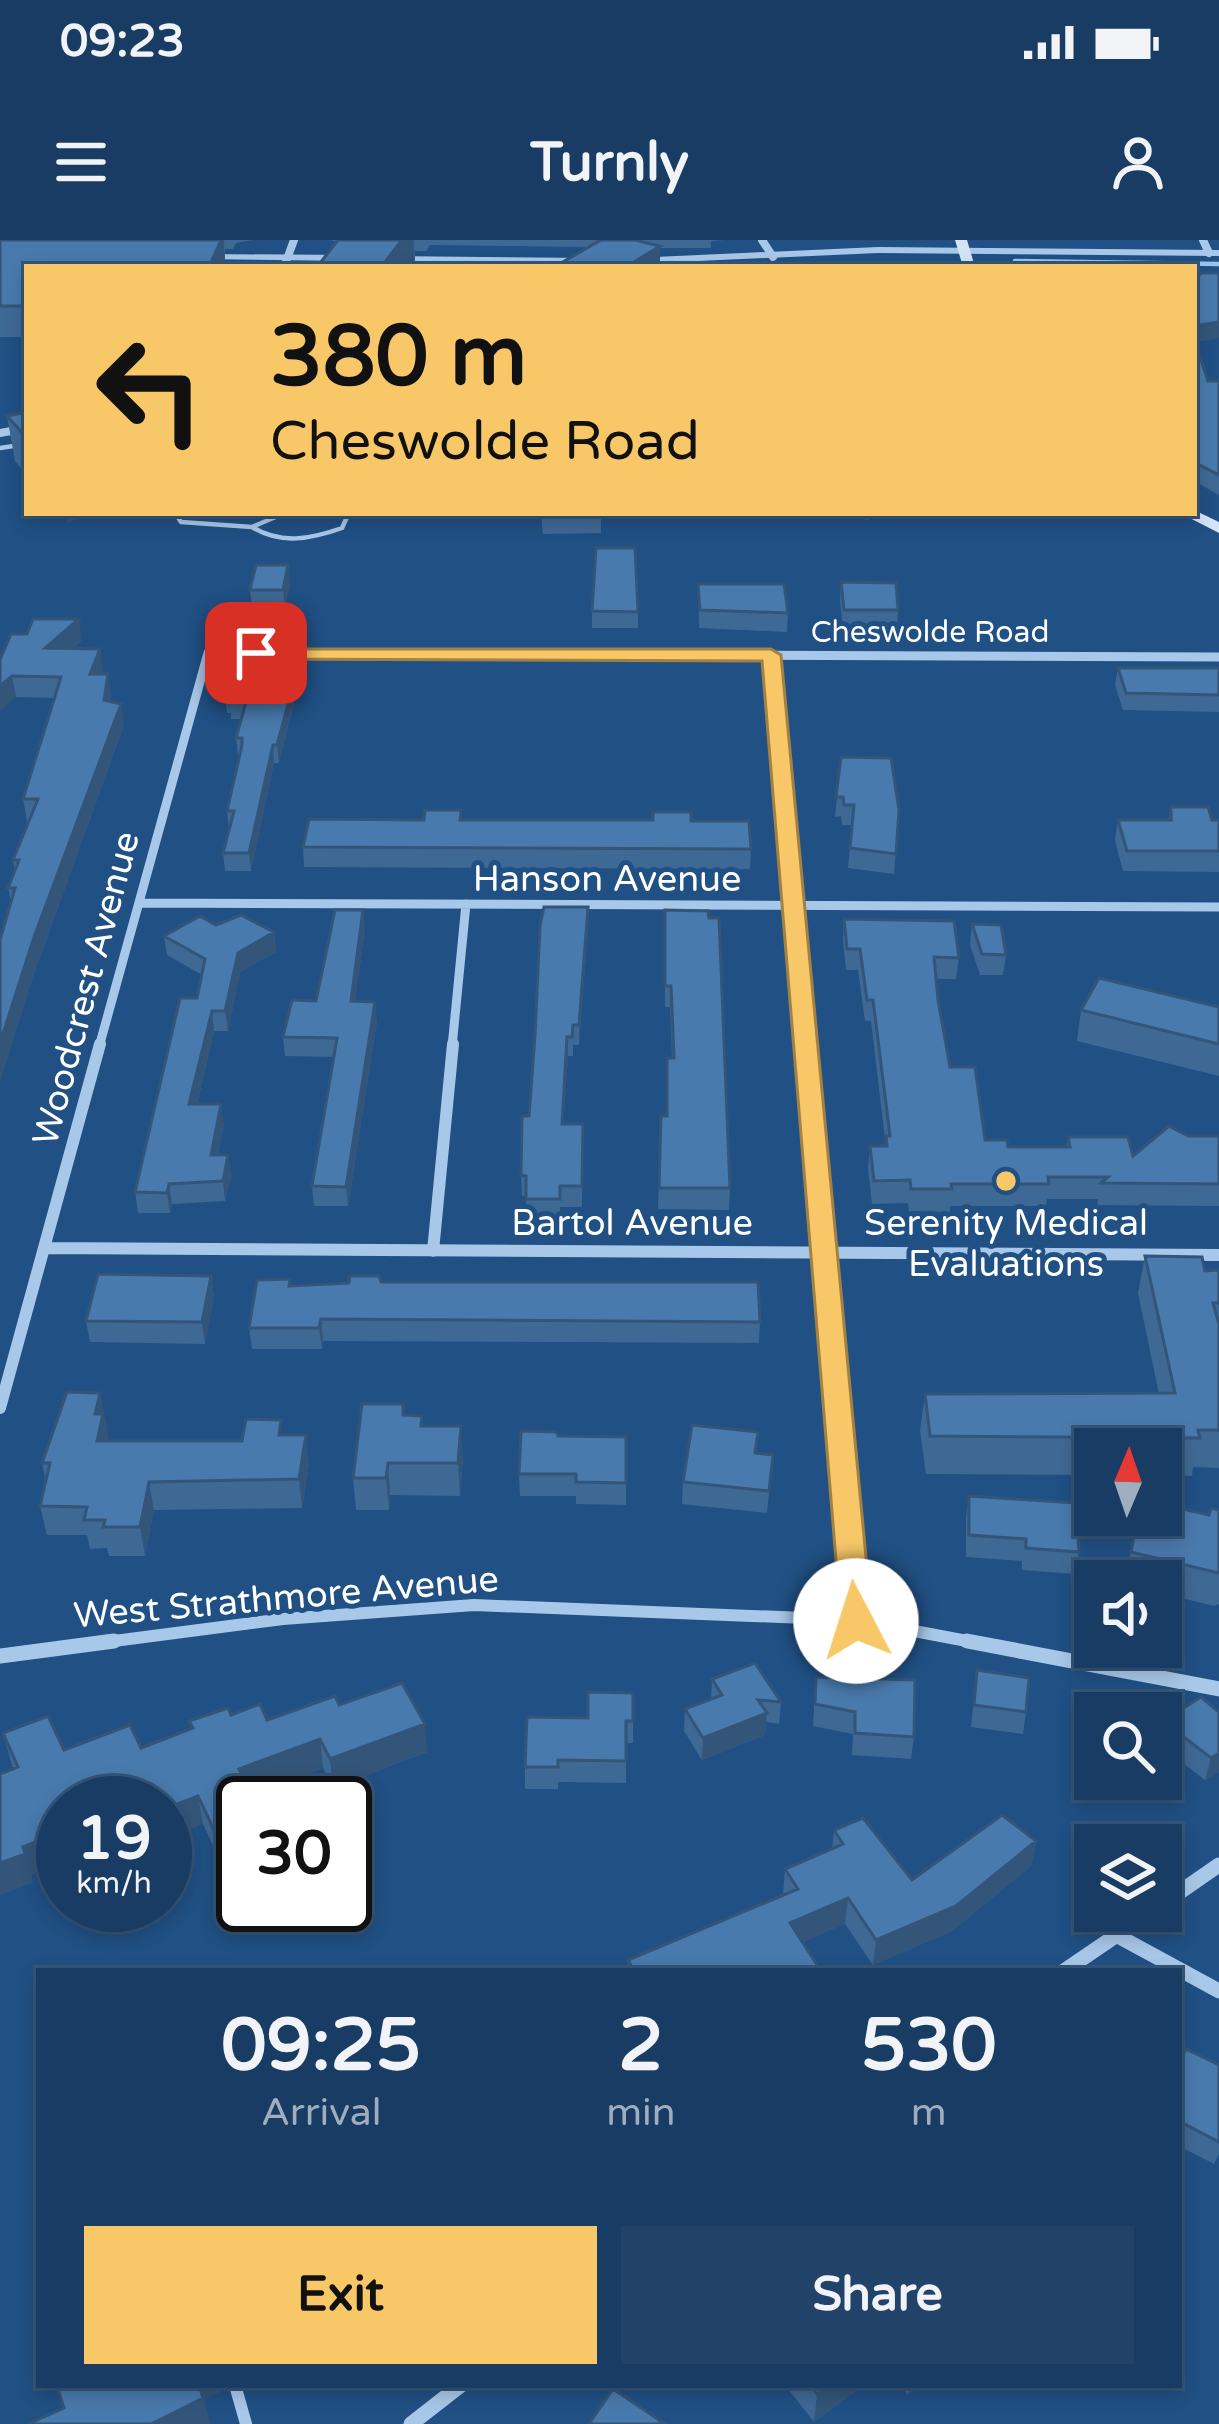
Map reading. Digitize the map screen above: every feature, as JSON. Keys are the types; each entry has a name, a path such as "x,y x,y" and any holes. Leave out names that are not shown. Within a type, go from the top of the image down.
{"street":[{"path":"285,262 294,240"},
{"path":"762,240 773,257"},
{"path":"1202,240 1214,253"},
{"path":"380,259 638,262 963,245 1214,253"},
{"path":"191,256 285,262 357,259"},
{"name":"Cheswolde Road","path":"208,653 1219,657"},
{"name":"Woodcrest Avenue","path":"0,1408 208,653"},
{"path":"771,655 856,1621"},
{"name":"Hanson Avenue","path":"139,903 1219,908"},
{"path":"433,1251 466,904"},
{"name":"Bartol Avenue","path":"44,1249 1219,1255"},
{"name":"West Strathmore Avenue","path":"0,1656 242,1623 474,1605 856,1621 1219,1689"},
{"path":"1182,1891 1219,1865"},
{"path":"1068,1968 1120,1932"},
{"path":"1116,1935 1177,1968"},
{"path":"1182,1971 1219,1991"},
{"path":"411,2424 457,2388"}],"lane":[{"path":"177,516 181,522 252,527 268,536 300,539 342,528 347,518"},
{"path":"252,527 278,516"},
{"path":"342,516 353,516"},
{"path":"236,2388 245,2424"}],"building":[{"path":"0,240 221,240 210,264 24,264 24,306 0,306"},
{"path":"338,240 402,240 383,264 319,264"},
{"path":"601,240 660,246 631,264 559,264"},
{"path":"1201,273 1219,273 1219,322 1197,326 1197,278"},
{"path":"1197,347 1208,381 1219,381 1219,475 1197,464"},
{"path":"24,413 24,435 7,416"},
{"path":"596,548 635,548 638,612 592,611"},
{"path":"256,565 288,565 283,590 250,590"},
{"path":"841,582 896,583 898,610 844,610"},
{"path":"698,584 784,584 788,613 700,610"},
{"path":"33,619 79,619 45,648 100,649 90,674 108,674 104,700 121,704 34,937 0,1043 0,940 15,888 8,888 19,860 13,860 38,799 23,799 61,677 12,676 0,686 0,660 11,634 27,634"},
{"path":"1118,668 1219,668 1219,695 1126,693"},
{"path":"233,669 285,669 280,686 293,686 277,745 273,745 249,853 223,853 234,811 227,811 242,745 242,738 236,738 246,702 229,702 231,695 225,695"},
{"path":"841,757 891,758 899,810 896,854 850,848 854,805 844,805 843,797 836,797"},
{"path":"1171,807 1208,807 1212,820 1219,820 1219,851 1127,851 1118,820 1171,820"},
{"path":"425,810 461,810 460,820 653,820 653,812 691,812 691,821 749,821 751,849 303,847 309,819 424,820"},
{"path":"544,907 588,907 579,1025 573,1025 572,1037 567,1037 562,1124 583,1124 582,1186 560,1186 560,1199 526,1199 526,1176 521,1175 522,1116 529,1116"},
{"path":"335,910 363,910 351,1001 375,1002 346,1187 312,1186 337,1038 283,1037 292,1000 316,1001"},
{"path":"665,910 708,911 709,918 719,918 730,1188 659,1188 667,1058 674,1058 671,986 665,986"},
{"path":"241,915 274,932 238,953 225,1011 212,1011 189,1104 221,1104 211,1155 228,1155 223,1181 169,1184 167,1193 135,1192 180,998 197,998 205,959 164,936 200,916 216,925"},
{"path":"844,919 954,921 959,958 934,957 938,1000 950,1067 975,1067 985,1140 1007,1140 1008,1147 1070,1147 1068,1137 1128,1137 1133,1156 1169,1126 1188,1136 1219,1136 1219,1184 1101,1183 1108,1177 1048,1177 1049,1184 911,1189 910,1180 874,1181 870,1146 887,1146 886,1136 890,1136 873,1000 867,1000 860,949 847,949"},
{"path":"972,924 1001,925 1006,955 982,954"},
{"path":"1099,978 1219,1007 1219,1044 1081,1010"},
{"path":"1145,1256 1202,1257 1205,1271 1219,1270 1219,1303 1213,1303 1219,1324 1219,1430 1198,1430 1200,1438 1182,1438 1182,1428 1074,1428 1074,1437 930,1436 925,1394 1175,1393"},
{"path":"98,1274 211,1276 202,1322 86,1321"},
{"path":"350,1276 379,1276 381,1282 758,1282 760,1322 321,1319 319,1328 249,1328 257,1280 290,1279 289,1286 349,1283"},
{"path":"67,1392 100,1393 95,1414 103,1414 97,1441 242,1441 246,1419 281,1420 279,1435 306,1435 299,1479 149,1482 140,1527 103,1527 105,1520 84,1520 87,1507 40,1506 50,1463 42,1463"},
{"path":"362,1404 403,1404 403,1415 422,1416 421,1426 461,1426 458,1463 388,1463 386,1478 353,1478"},
{"path":"692,1425 758,1432 755,1453 773,1455 769,1491 683,1482"},
{"path":"521,1431 626,1437 626,1483 576,1482 576,1474 519,1474"},
{"path":"969,1496 1074,1503 1079,1552 1026,1548 1026,1539 969,1535"},
{"path":"1211,1508 1219,1510 1219,1573 1182,1564 1182,1560 1131,1552 1134,1536 1182,1536 1182,1509 1209,1515"},
{"path":"755,1663 781,1702 758,1700 767,1713 703,1738 685,1709 722,1695 712,1679"},
{"path":"977,1670 1029,1678 1026,1712 974,1705"},
{"path":"816,1677 915,1680 914,1737 855,1733 855,1712 815,1704"},
{"path":"402,1683 425,1724 330,1759 320,1739 239,1769 242,1776 216,1776 216,1834 198,1796 192,1798 192,1776 36,1776 36,1842 23,1847 25,1854 0,1863 0,1774 18,1767 3,1733 48,1716 64,1750 130,1725 141,1748 193,1728 189,1721 228,1708 231,1715 260,1704 267,1720 335,1696 339,1705"},
{"path":"588,1692 633,1693 633,1721 626,1721 626,1761 558,1760 558,1767 525,1767 527,1717 588,1718"},
{"path":"1201,1697 1219,1712 1219,1753 1211,1758 1182,1736 1182,1709"},
{"path":"1002,1815 1036,1841 956,1906 876,1940 848,1898 790,1923 819,1968 632,1968 628,1960 798,1889 785,1869 843,1844 834,1830 863,1818 912,1880"},
{"path":"1186,2049 1219,2065 1219,2142 1182,2123"},
{"path":"58,2388 200,2388 203,2398 151,2424 28,2424 64,2408"},
{"path":"613,2389 665,2424 589,2424"}],"waterway":[{"path":"1015,261 1219,264"}],"place":[{"name":"Serenity Medical Evaluations","path":"1006,1181"}],"route":[{"path":"256,653 771,655 856,1621"}]}
